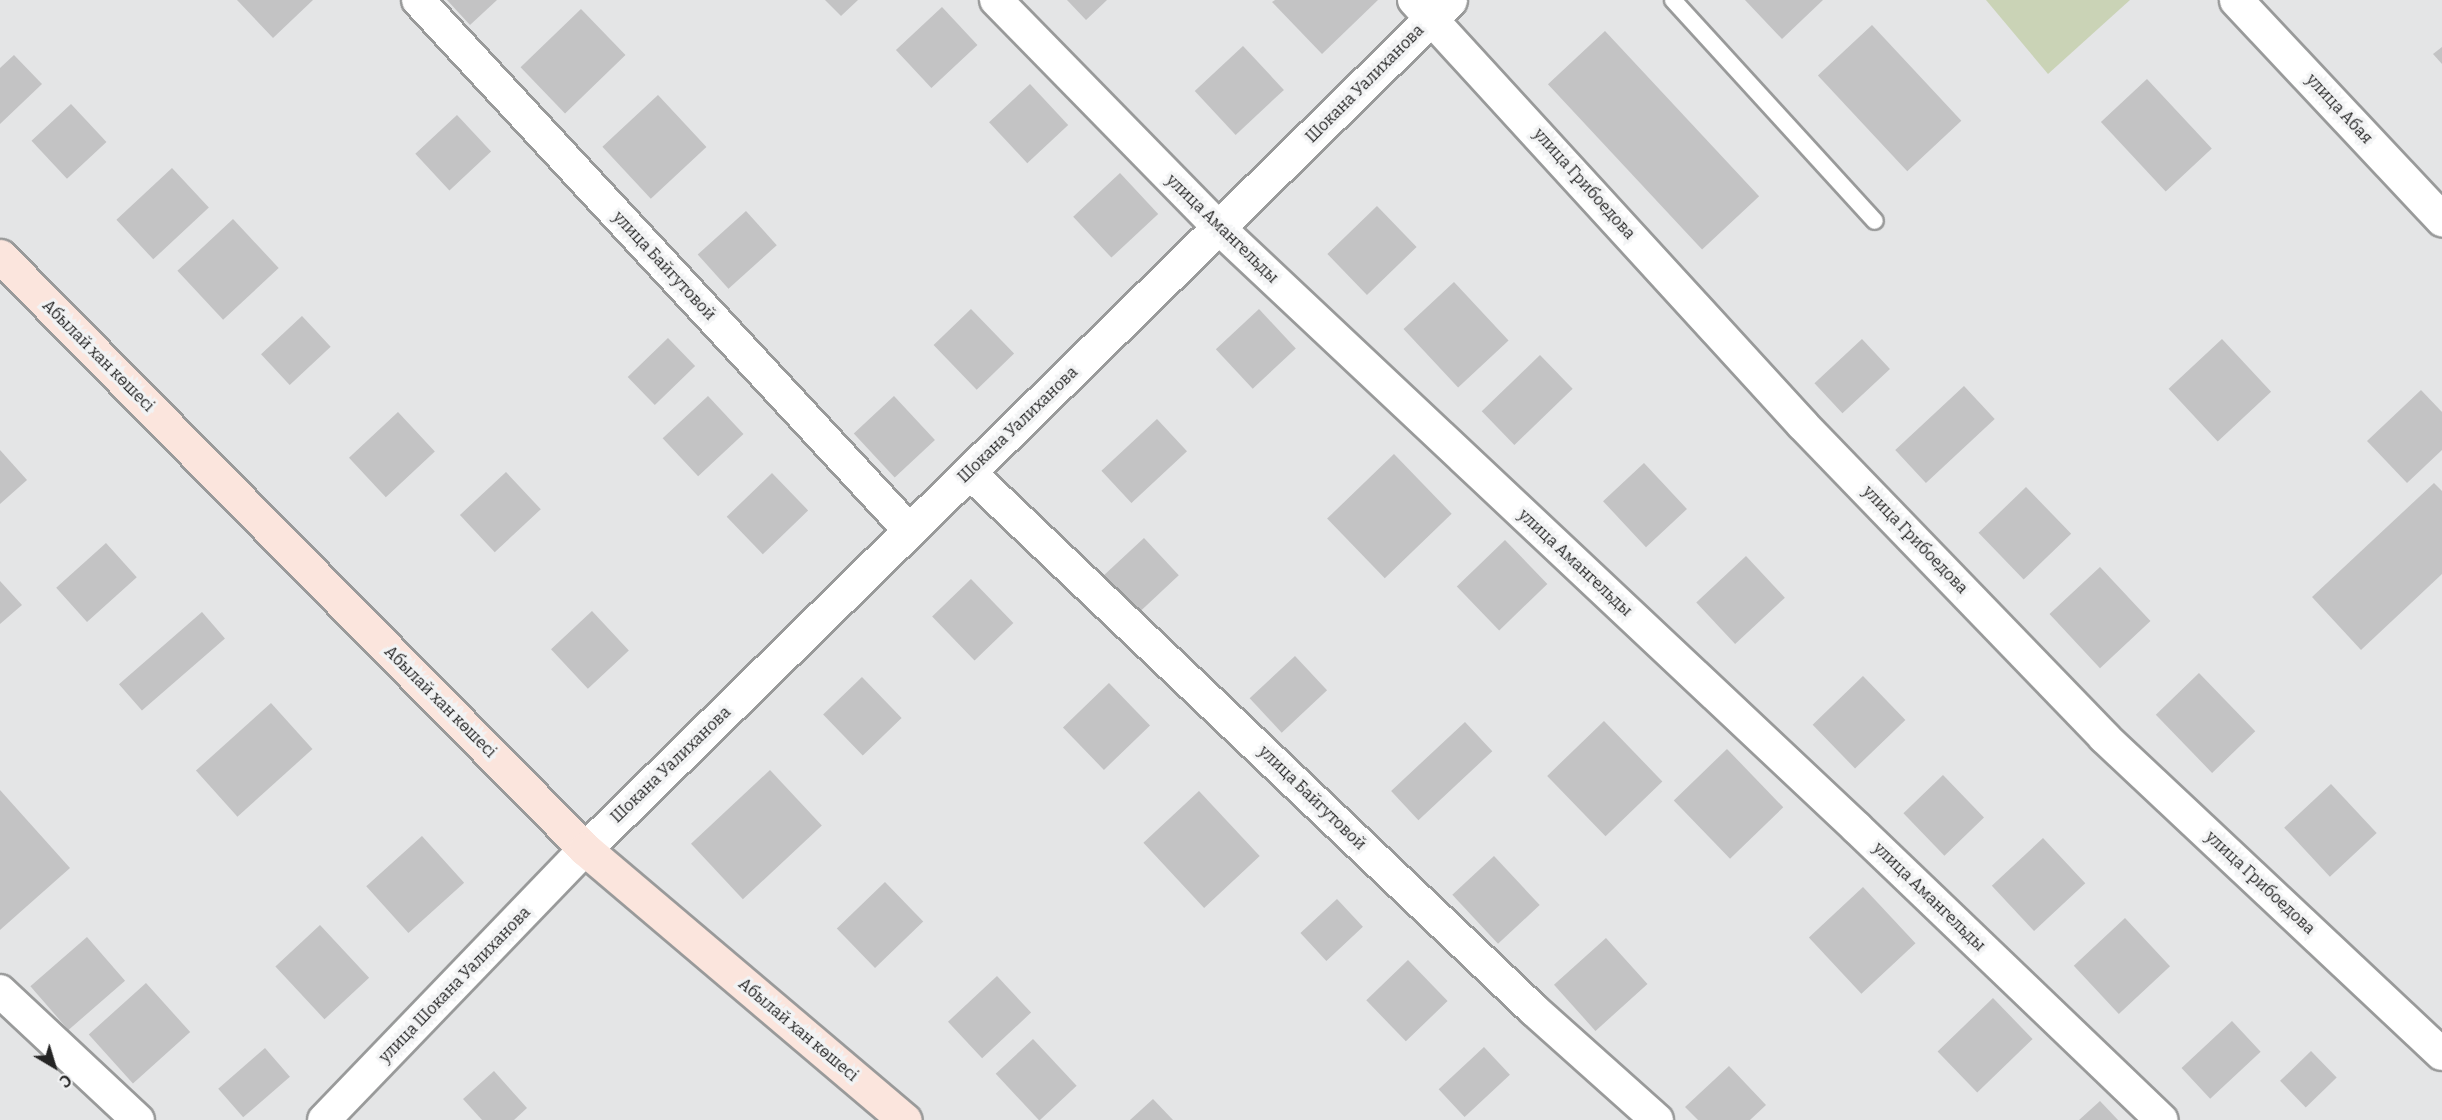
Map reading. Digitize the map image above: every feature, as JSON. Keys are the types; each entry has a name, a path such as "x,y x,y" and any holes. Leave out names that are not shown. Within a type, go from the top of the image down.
{"main road":[{"name":"Абылай хан көшесі","path":"0,256 585,849 905,1120"}],"street":[{"name":"улица Байгутовой","path":"418,0 910,531"},
{"name":"улица Амангельды","path":"996,0 1219,228 1857,828 2161,1120"},
{"name":"улица Абая","path":"2236,0 2442,219"},
{"name":"Шокана Уалиханова","path":"585,849 1219,228 1432,6"},
{"name":"улица Грибоедова","path":"1432,6 1803,425 2096,728 2442,1054"},
{"name":"улица Байгутовой","path":"970,473 1534,1010 1657,1120"},
{"name":"улица Шокана Уалиханова","path":"324,1120 585,849"},
{"path":"0,991 138,1120"}],"lane":[{"path":"1673,0 1875,221"}],"green space":[{"path":"1986,0 2130,0 2048,74"}],"building":[{"path":"237,0 313,0 273,38"},
{"path":"447,0 497,0 470,25"},
{"path":"825,0 858,0 841,16"},
{"path":"1067,0 1107,0 1086,20"},
{"path":"1275,0 1378,0 1322,54 1272,2"},
{"path":"1745,0 1823,0 1782,39"},
{"path":"942,7 977,45 931,88 896,50"},
{"path":"581,9 625,55 565,113 521,67"},
{"path":"1872,25 1961,121 1907,171 1818,75"},
{"path":"1605,31 1759,196 1702,249 1548,84"},
{"path":"1243,46 1284,90 1236,135 1195,91"},
{"path":"2442,47 2442,64 2433,54"},
{"path":"14,55 42,84 0,124 0,68"},
{"path":"2147,79 2212,148 2166,191 2101,122"},
{"path":"1030,84 1068,125 1027,163 989,122"},
{"path":"658,95 706,147 651,199 602,147"},
{"path":"71,104 106,142 67,179 32,141"},
{"path":"457,115 491,152 449,190 415,154"},
{"path":"172,168 209,207 153,259 116,220"},
{"path":"1120,173 1158,214 1111,258 1073,217"},
{"path":"1377,206 1417,247 1367,295 1327,254"},
{"path":"746,211 777,245 728,289 698,254"},
{"path":"233,219 279,268 223,320 177,271"},
{"path":"1454,282 1509,341 1458,388 1404,329"},
{"path":"971,309 1014,354 977,390 934,345"},
{"path":"1259,309 1296,348 1253,389 1216,349"},
{"path":"302,316 331,347 290,385 261,354"},
{"path":"668,338 695,366 655,405 628,377"},
{"path":"1862,339 1890,369 1842,413 1814,383"},
{"path":"2222,339 2271,392 2218,441 2169,389"},
{"path":"1540,355 1573,389 1514,445 1482,411"},
{"path":"1964,386 1995,419 1926,483 1895,450"},
{"path":"2421,390 2442,412 2442,450 2407,483 2367,441"},
{"path":"708,396 743,434 698,476 663,438"},
{"path":"894,396 935,440 895,477 854,434"},
{"path":"398,412 435,451 386,497 349,458"},
{"path":"1157,419 1187,451 1131,503 1101,471"},
{"path":"0,450 27,480 0,504"},
{"path":"1394,454 1452,514 1385,578 1327,519"},
{"path":"1644,463 1687,509 1646,547 1603,501"},
{"path":"506,472 541,509 495,552 460,515"},
{"path":"772,473 808,510 763,554 727,517"},
{"path":"2434,483 2442,491 2442,574 2361,650 2312,597"},
{"path":"2026,487 2071,534 2024,580 1979,533"},
{"path":"1144,538 1179,575 1137,614 1102,577"},
{"path":"1505,540 1547,584 1499,630 1457,587"},
{"path":"106,543 137,577 87,622 56,588"},
{"path":"1746,556 1785,598 1735,644 1696,602"},
{"path":"2100,567 2150,621 2100,668 2050,614"},
{"path":"971,579 1013,623 975,660 932,617"},
{"path":"0,581 22,605 0,624"},
{"path":"592,611 629,650 588,689 551,649"},
{"path":"202,612 225,638 142,711 119,684"},
{"path":"1295,656 1327,690 1282,733 1250,698"},
{"path":"2199,673 2255,731 2212,773 2156,715"},
{"path":"1863,676 1905,720 1855,769 1813,725"},
{"path":"862,677 902,718 863,756 823,715"},
{"path":"1109,683 1150,725 1104,770 1063,727"},
{"path":"271,703 312,749 237,817 196,771"},
{"path":"1604,721 1662,781 1606,836 1547,776"},
{"path":"1465,722 1492,751 1418,820 1391,791"},
{"path":"1727,749 1783,807 1730,859 1674,800"},
{"path":"770,770 822,826 743,899 691,844"},
{"path":"1943,775 1984,817 1944,856 1903,813"},
{"path":"2331,784 2377,833 2330,877 2284,828"},
{"path":"0,790 70,868 0,930"},
{"path":"1199,791 1260,856 1204,908 1143,843"},
{"path":"422,836 464,883 408,933 366,886"},
{"path":"2043,838 2085,883 2034,931 1992,886"},
{"path":"1494,856 1540,905 1498,944 1452,895"},
{"path":"885,882 923,922 875,968 837,929"},
{"path":"1863,887 1916,943 1861,994 1809,937"},
{"path":"1337,899 1363,927 1326,961 1300,933"},
{"path":"2125,918 2170,966 2119,1014 2074,966"},
{"path":"320,925 369,978 324,1019 275,967"},
{"path":"87,937 125,981 68,1030 30,986"},
{"path":"1606,938 1647,984 1595,1031 1554,985"},
{"path":"1408,960 1448,1001 1406,1041 1366,1000"},
{"path":"997,976 1031,1013 982,1058 948,1022"},
{"path":"146,983 190,1032 133,1084 89,1035"},
{"path":"1993,998 2033,1039 1977,1092 1938,1051"},
{"path":"2232,1021 2261,1052 2210,1099 2182,1068"},
{"path":"1033,1039 1077,1086 1039,1120 996,1074"},
{"path":"1484,1047 1510,1075 1465,1117 1439,1089"},
{"path":"265,1048 290,1077 243,1117 218,1089"},
{"path":"2311,1051 2337,1078 2306,1107 2280,1081"},
{"path":"1729,1066 1766,1105 1750,1120 1698,1120 1685,1107"},
{"path":"494,1071 527,1108 514,1120 482,1120 463,1099"},
{"path":"1153,1099 1173,1120 1130,1120"},
{"path":"2100,1101 2118,1120 2079,1120"}]}
